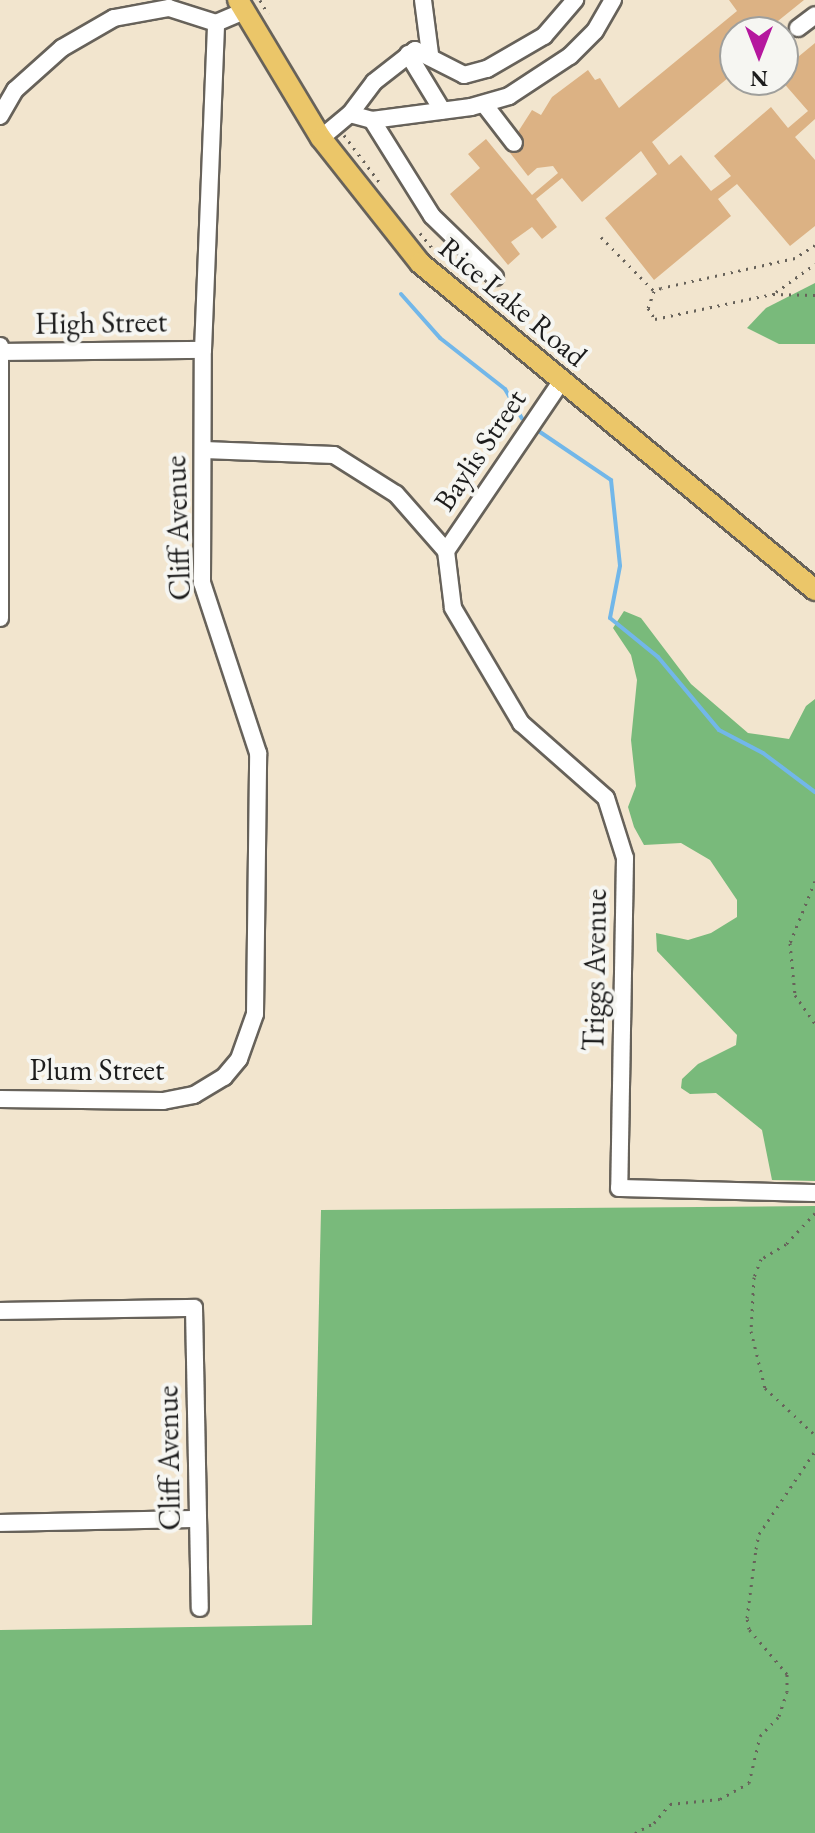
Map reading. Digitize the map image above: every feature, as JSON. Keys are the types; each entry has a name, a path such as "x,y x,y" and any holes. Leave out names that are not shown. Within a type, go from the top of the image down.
{"main road":[{"name":"Rice Lake Road","path":"241,6 321,138 420,263 815,590"}],"street":[{"path":"423,0 430,54"},
{"path":"321,138 350,114 374,82 415,50 430,54 464,75 487,69 544,36 575,0"},
{"path":"350,114 372,120 484,104 553,71 588,39 613,0"},
{"path":"0,116 15,90 62,48 114,18 146,6 169,8 216,23 241,6"},
{"path":"799,27 815,15"},
{"name":"Cliff Avenue","path":"194,1095 224,1077 239,1059 255,1014 258,753 204,601 203,350 216,23"},
{"path":"408,54 442,110"},
{"path":"484,104 514,143"},
{"path":"372,120 432,216 495,277"},
{"path":"0,618 1,350"},
{"name":"High Street","path":"1,350 203,350"},
{"name":"Baylis Street","path":"446,551 561,382"},
{"path":"204,450 302,450 351,462 396,494 446,551"},
{"name":"Triggs Avenue","path":"446,551 453,608 521,723 606,798 625,858 619,1188 815,1193"},
{"name":"Plum Street","path":"0,1099 163,1101 194,1095"},
{"name":"Cliff Avenue","path":"0,1311 194,1308 200,1608"},
{"path":"0,1523 197,1519"}],"path":[{"path":"346,137 388,193"},
{"path":"412,223 440,257"},
{"path":"601,237 654,291"},
{"path":"654,291 795,258 815,245"},
{"path":"773,294 815,264"},
{"path":"654,291 648,308 649,317 655,319 773,294 815,295"},
{"path":"815,881 793,926 795,995 815,1024"},
{"path":"815,1213 799,1232 761,1259 754,1277 754,1355 773,1401 815,1435"},
{"path":"635,1833 654,1823 670,1804 720,1799 749,1783 760,1736 779,1716 787,1674 749,1629 750,1586 759,1534 815,1451"}],"green space":[{"path":"815,283 815,344 779,344 747,328 766,308"},
{"path":"624,611 641,618 691,684 748,733 789,739 806,706 815,699 815,1181 772,1180 762,1130 716,1093 690,1094 681,1088 682,1079 698,1064 736,1045 737,1035 657,951 656,933 688,940 711,933 737,917 737,900 710,860 681,843 644,845 634,827 628,807 636,786 631,740 637,680 631,655 613,628"},
{"path":"815,1206 815,1833 0,1833 0,1630 312,1625 321,1210"}],"building":[{"path":"729,0 804,0 784,16 731,16 737,11"},
{"path":"719,26 719,85 652,142 669,165 681,155 711,191 731,176 714,156 771,107 788,128 808,111 795,96 799,96 799,56 815,43 815,119 795,137 815,160 815,226 790,246 737,184 718,199 731,216 654,280 605,218 657,174 641,151 582,202 562,178 536,199 557,227 542,239 532,227 511,242 520,254 508,265 450,194 480,168 468,154 486,139 532,195 558,173 553,166 537,168 528,176 507,149 532,110 541,115 552,97 588,70 595,80 600,78 619,108"}],"waterway":[{"path":"401,294 440,338 505,389 522,418"},
{"path":"540,432 611,480 620,566 610,618 658,657 719,730 763,753 815,792"}]}
